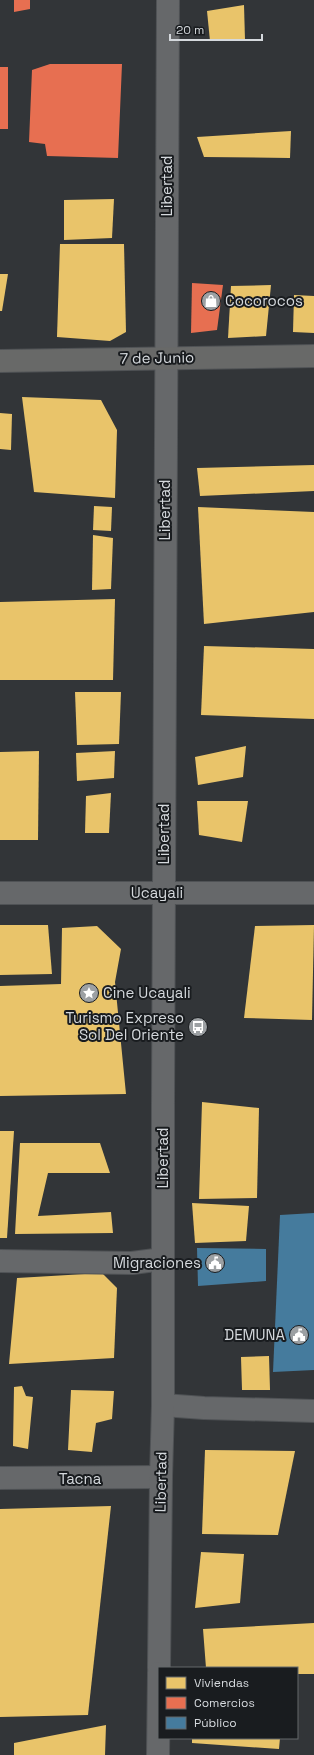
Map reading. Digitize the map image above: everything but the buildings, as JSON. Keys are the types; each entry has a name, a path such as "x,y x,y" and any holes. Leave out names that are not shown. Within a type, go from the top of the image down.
{"main road":[{"name":"7 de Junio","path":"0,361 166,357 314,356"}],"street":[{"name":"Libertad","path":"159,1667 163,1405 162,1259 168,0"},
{"name":"Ucayali","path":"0,893 314,893"},
{"path":"0,1261 132,1263 162,1259"},
{"path":"163,1405 204,1408 314,1411"},
{"name":"Tacna","path":"0,1478 161,1477"},
{"path":"158,1739 158,1755"}],"place":[{"name":"Cocorocos","path":"211,301"},
{"name":"Cine Ucayali","path":"89,993"},
{"name":"Turismo Expreso Sol Del Oriente","path":"198,1027"},
{"name":"Migraciones","path":"215,1263"},
{"name":"DEMUNA","path":"299,1335"}]}
